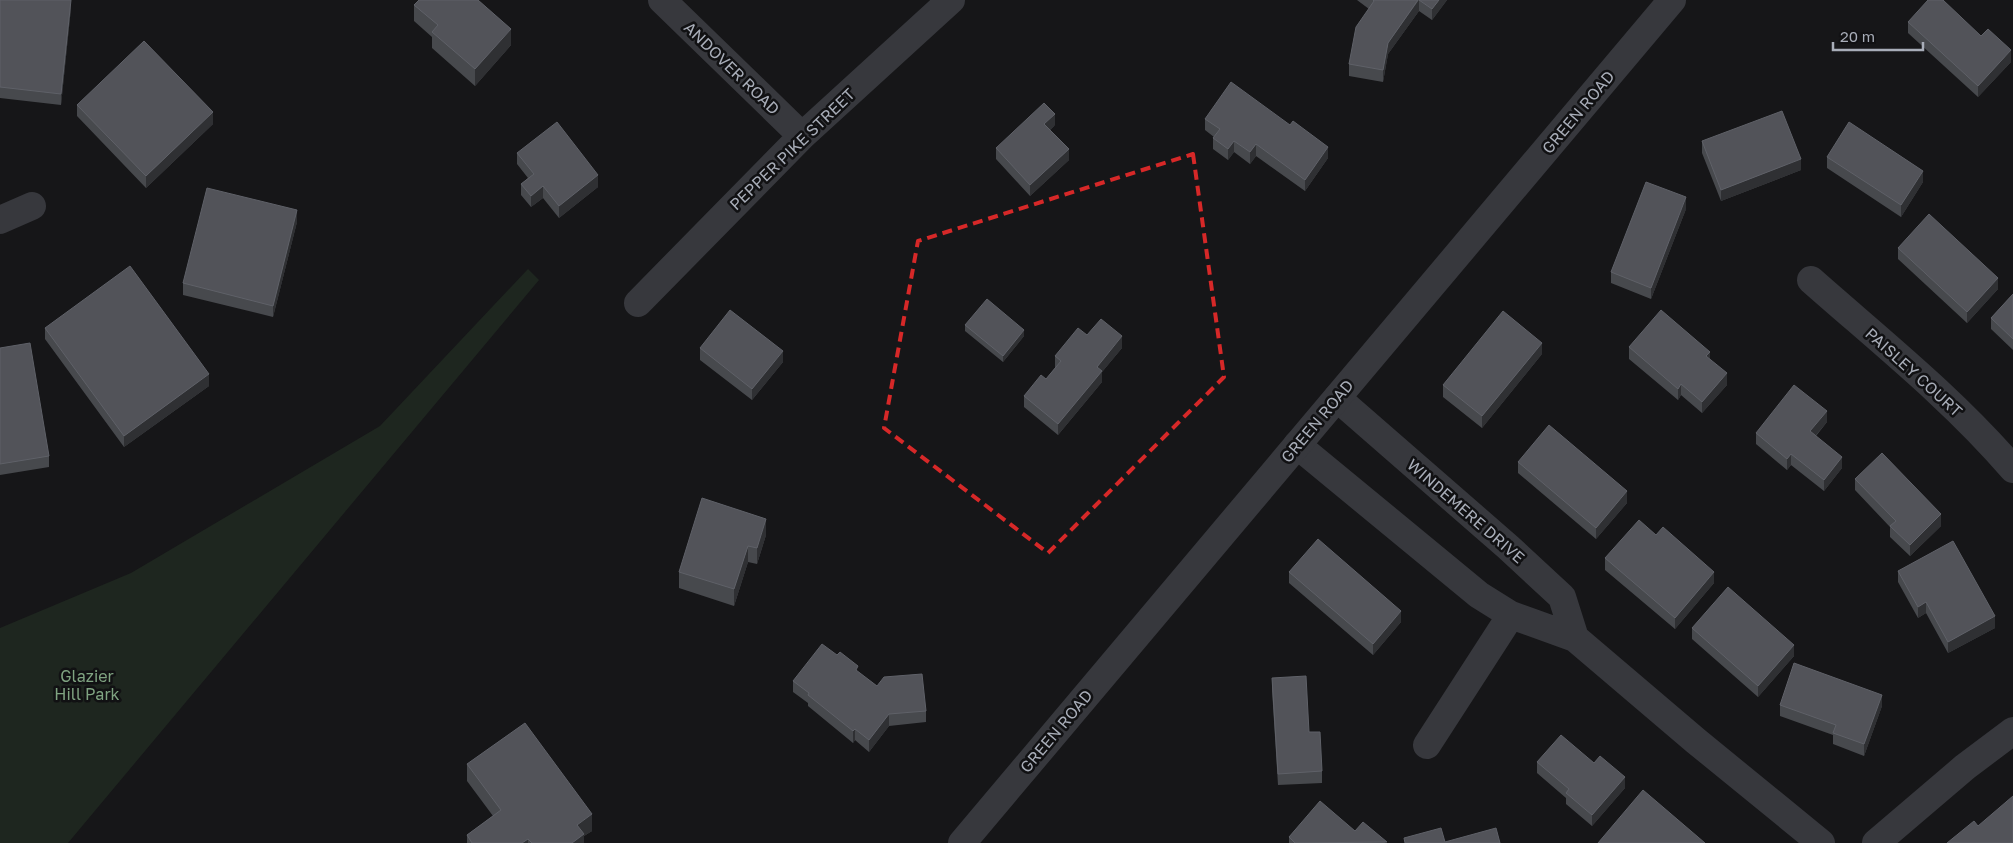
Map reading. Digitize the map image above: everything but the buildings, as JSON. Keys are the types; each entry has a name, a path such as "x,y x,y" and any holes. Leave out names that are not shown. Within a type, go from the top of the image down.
{"street":[{"name":"ANDOVER ROAD","path":"662,0 802,136"},
{"name":"PEPPER PIKE STREET","path":"638,303 802,136 951,0"},
{"name":"GREEN ROAD","path":"962,843 1672,0"},
{"path":"0,220 32,206"},
{"name":"PAISLEY COURT","path":"1811,280 1934,388 1994,446 2013,469"},
{"name":"WINDEMERE DRIVE","path":"1337,398 1562,596 1575,638"},
{"path":"1297,445 1479,595 1511,615 1575,638 1696,741 1821,843"},
{"path":"1427,745 1511,615"},
{"path":"1876,843 1965,767 2013,731"}],"highlighted area":[{"path":"1193,154 1224,377 1048,553 884,428 918,241"}],"green space":[{"name":"Glazier Hill Park","path":"528,269 539,280 68,843 0,843 0,628 131,573 380,426"}]}
